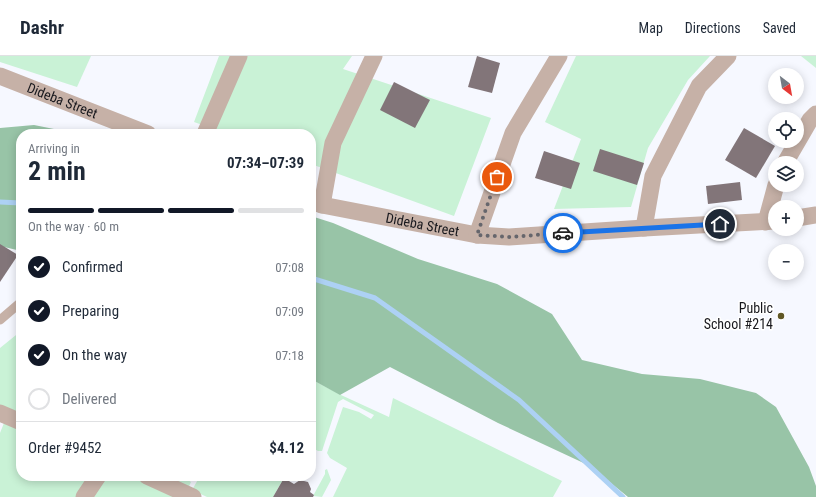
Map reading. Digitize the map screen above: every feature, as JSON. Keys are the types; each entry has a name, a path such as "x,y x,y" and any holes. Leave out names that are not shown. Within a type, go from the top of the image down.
{"street":[{"path":"207,129 239,56"},
{"path":"316,203 333,143 374,56"},
{"path":"477,235 512,133 559,56"},
{"path":"644,228 653,176 699,86 728,56"},
{"name":"Dideba Street","path":"0,76 135,129"},
{"path":"790,156 810,120 816,114"},
{"name":"Dideba Street","path":"316,203 477,235 509,237 768,221"},
{"path":"804,217 816,215"},
{"path":"0,414 16,420"},
{"path":"84,497 95,481"},
{"path":"158,481 193,497"}],"lane":[{"path":"0,320 16,306"}],"green space":[{"path":"0,56 91,56 77,87 0,62"},
{"path":"219,56 352,56 343,69 491,118 454,216 316,166 316,129 214,129 194,122"},
{"path":"576,56 710,56 688,80 648,148 631,207 554,209 581,139 545,122"},
{"path":"801,56 816,56 816,68"},
{"path":"34,125 54,129 16,129 16,250 0,246 0,128"},
{"path":"316,218 333,223 418,259 497,284 552,314 582,360 642,374 700,379 756,393 776,407 809,467 816,486 816,497 628,497 590,466 498,423 390,367 340,395 316,382"},
{"path":"16,335 16,481 190,481 191,482 184,497 0,497 0,433 4,423 0,422 0,348"},
{"path":"316,382 389,417 393,398 562,481 553,497 333,497 347,468 330,458 327,453 343,407 359,412 371,419 374,415 343,399 338,402 322,451 316,450"},
{"path":"327,469 331,480 322,497 313,496 325,474 325,470"},
{"path":"197,481 282,481 273,497 207,497 192,490"}],"building":[{"path":"477,56 500,63 492,93 468,87"},
{"path":"394,82 430,100 415,128 380,110"},
{"path":"744,128 768,142 768,148 774,148 756,178 725,160"},
{"path":"600,149 644,163 637,185 593,171"},
{"path":"544,151 580,163 571,189 535,178"},
{"path":"740,182 742,200 708,204 706,186"},
{"path":"0,244 16,254 16,258 0,282"},
{"path":"282,481 289,481 294,484 298,481 308,482 311,489 310,492 314,495 313,497 273,497"}],"waterway":[{"path":"0,202 16,203"},
{"path":"316,280 375,298 519,400 623,497"}],"way so far":[{"path":"497,177 477,235 509,237 563,233"}],"place":[{"name":"Public School #214","path":"781,316"}],"route":[{"path":"563,233 720,224"}]}
